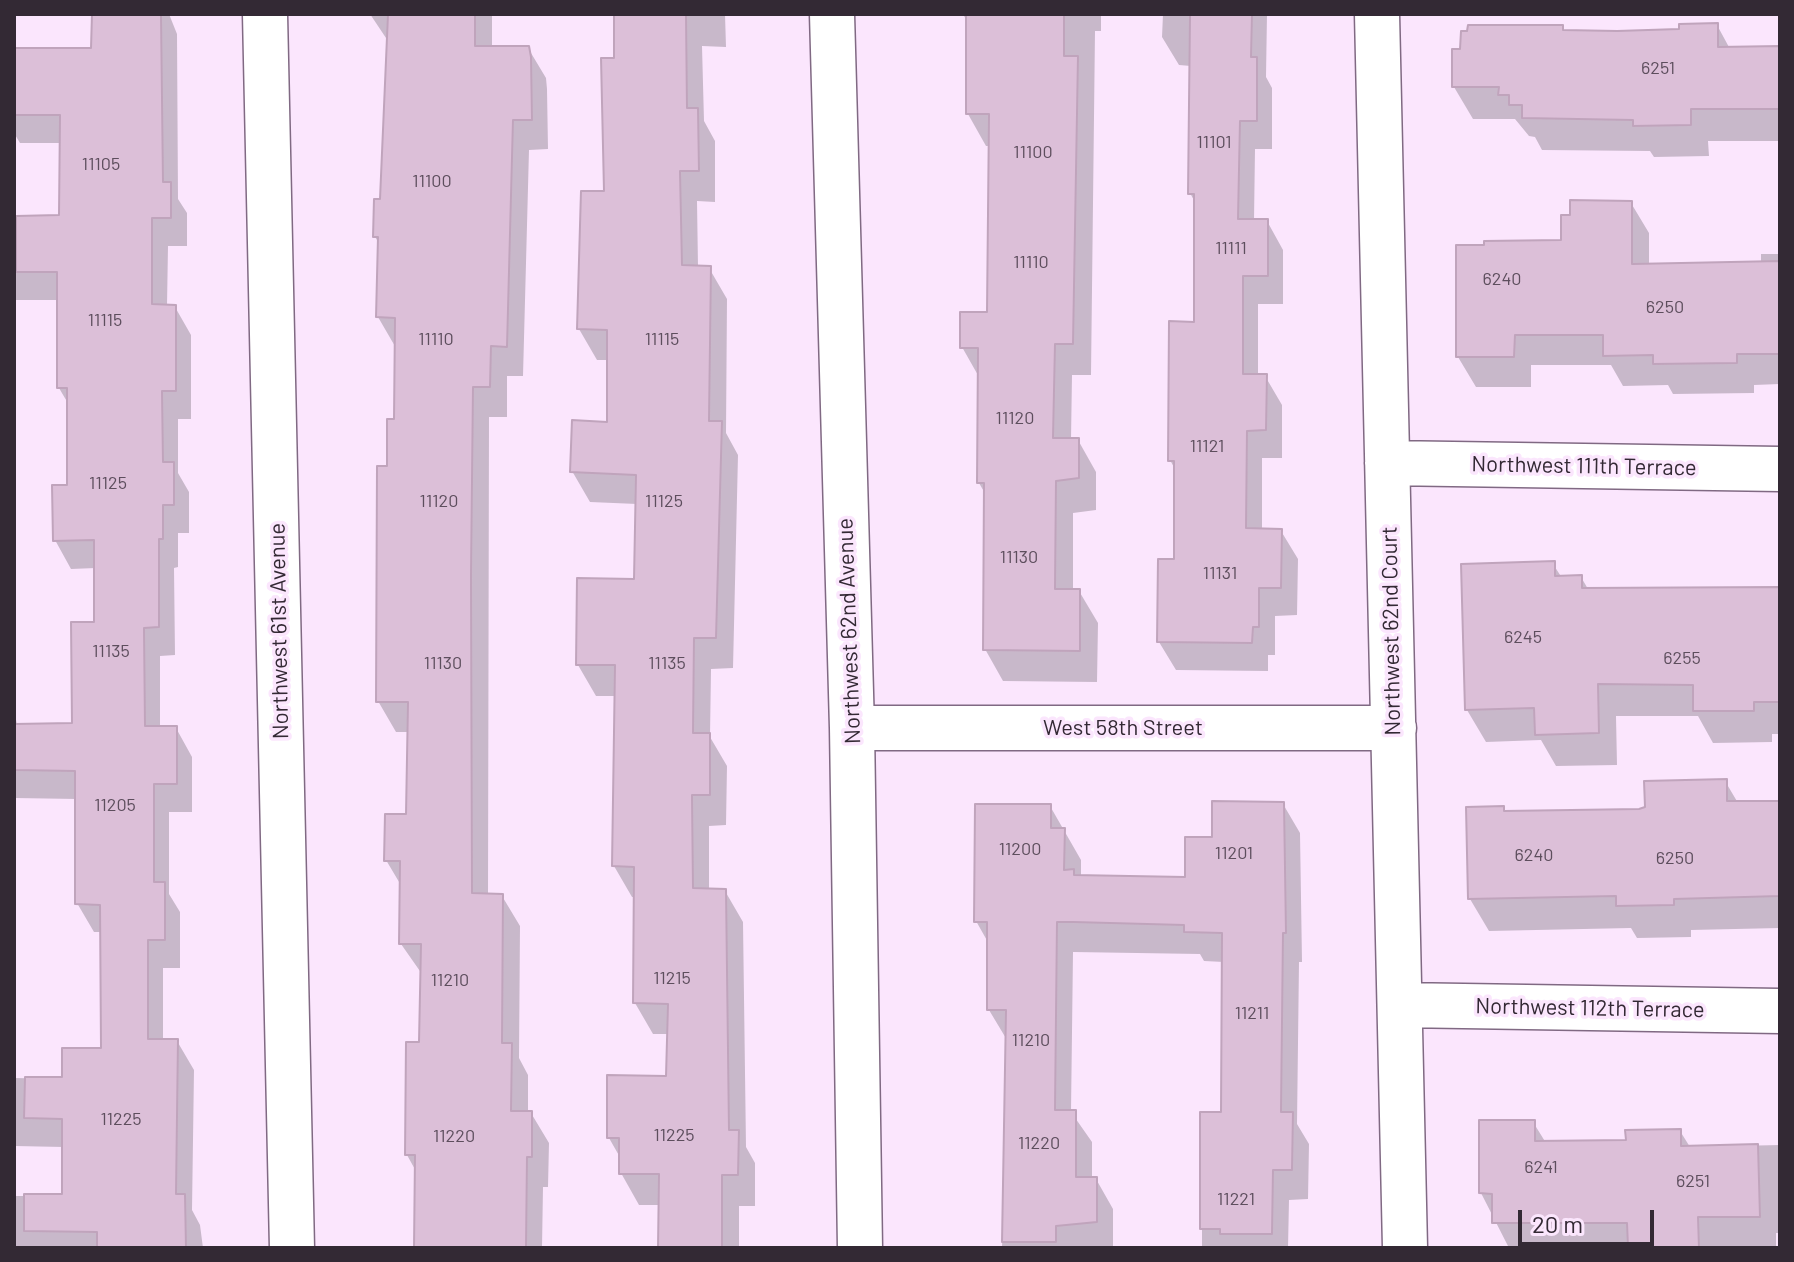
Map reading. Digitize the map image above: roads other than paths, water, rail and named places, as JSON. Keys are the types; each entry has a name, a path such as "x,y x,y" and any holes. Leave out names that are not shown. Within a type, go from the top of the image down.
{"street":[{"name":"Northwest 61st Avenue","path":"265,14 292,1248"},
{"name":"Northwest 62nd Avenue","path":"832,14 852,728 860,1248"},
{"name":"Northwest 62nd Court","path":"1377,14 1405,1248"},
{"name":"Northwest 111th Terrace","path":"1387,463 1780,469"},
{"name":"West 58th Street","path":"852,728 1394,728"},
{"name":"Northwest 112th Terrace","path":"1400,1005 1780,1011"}]}
